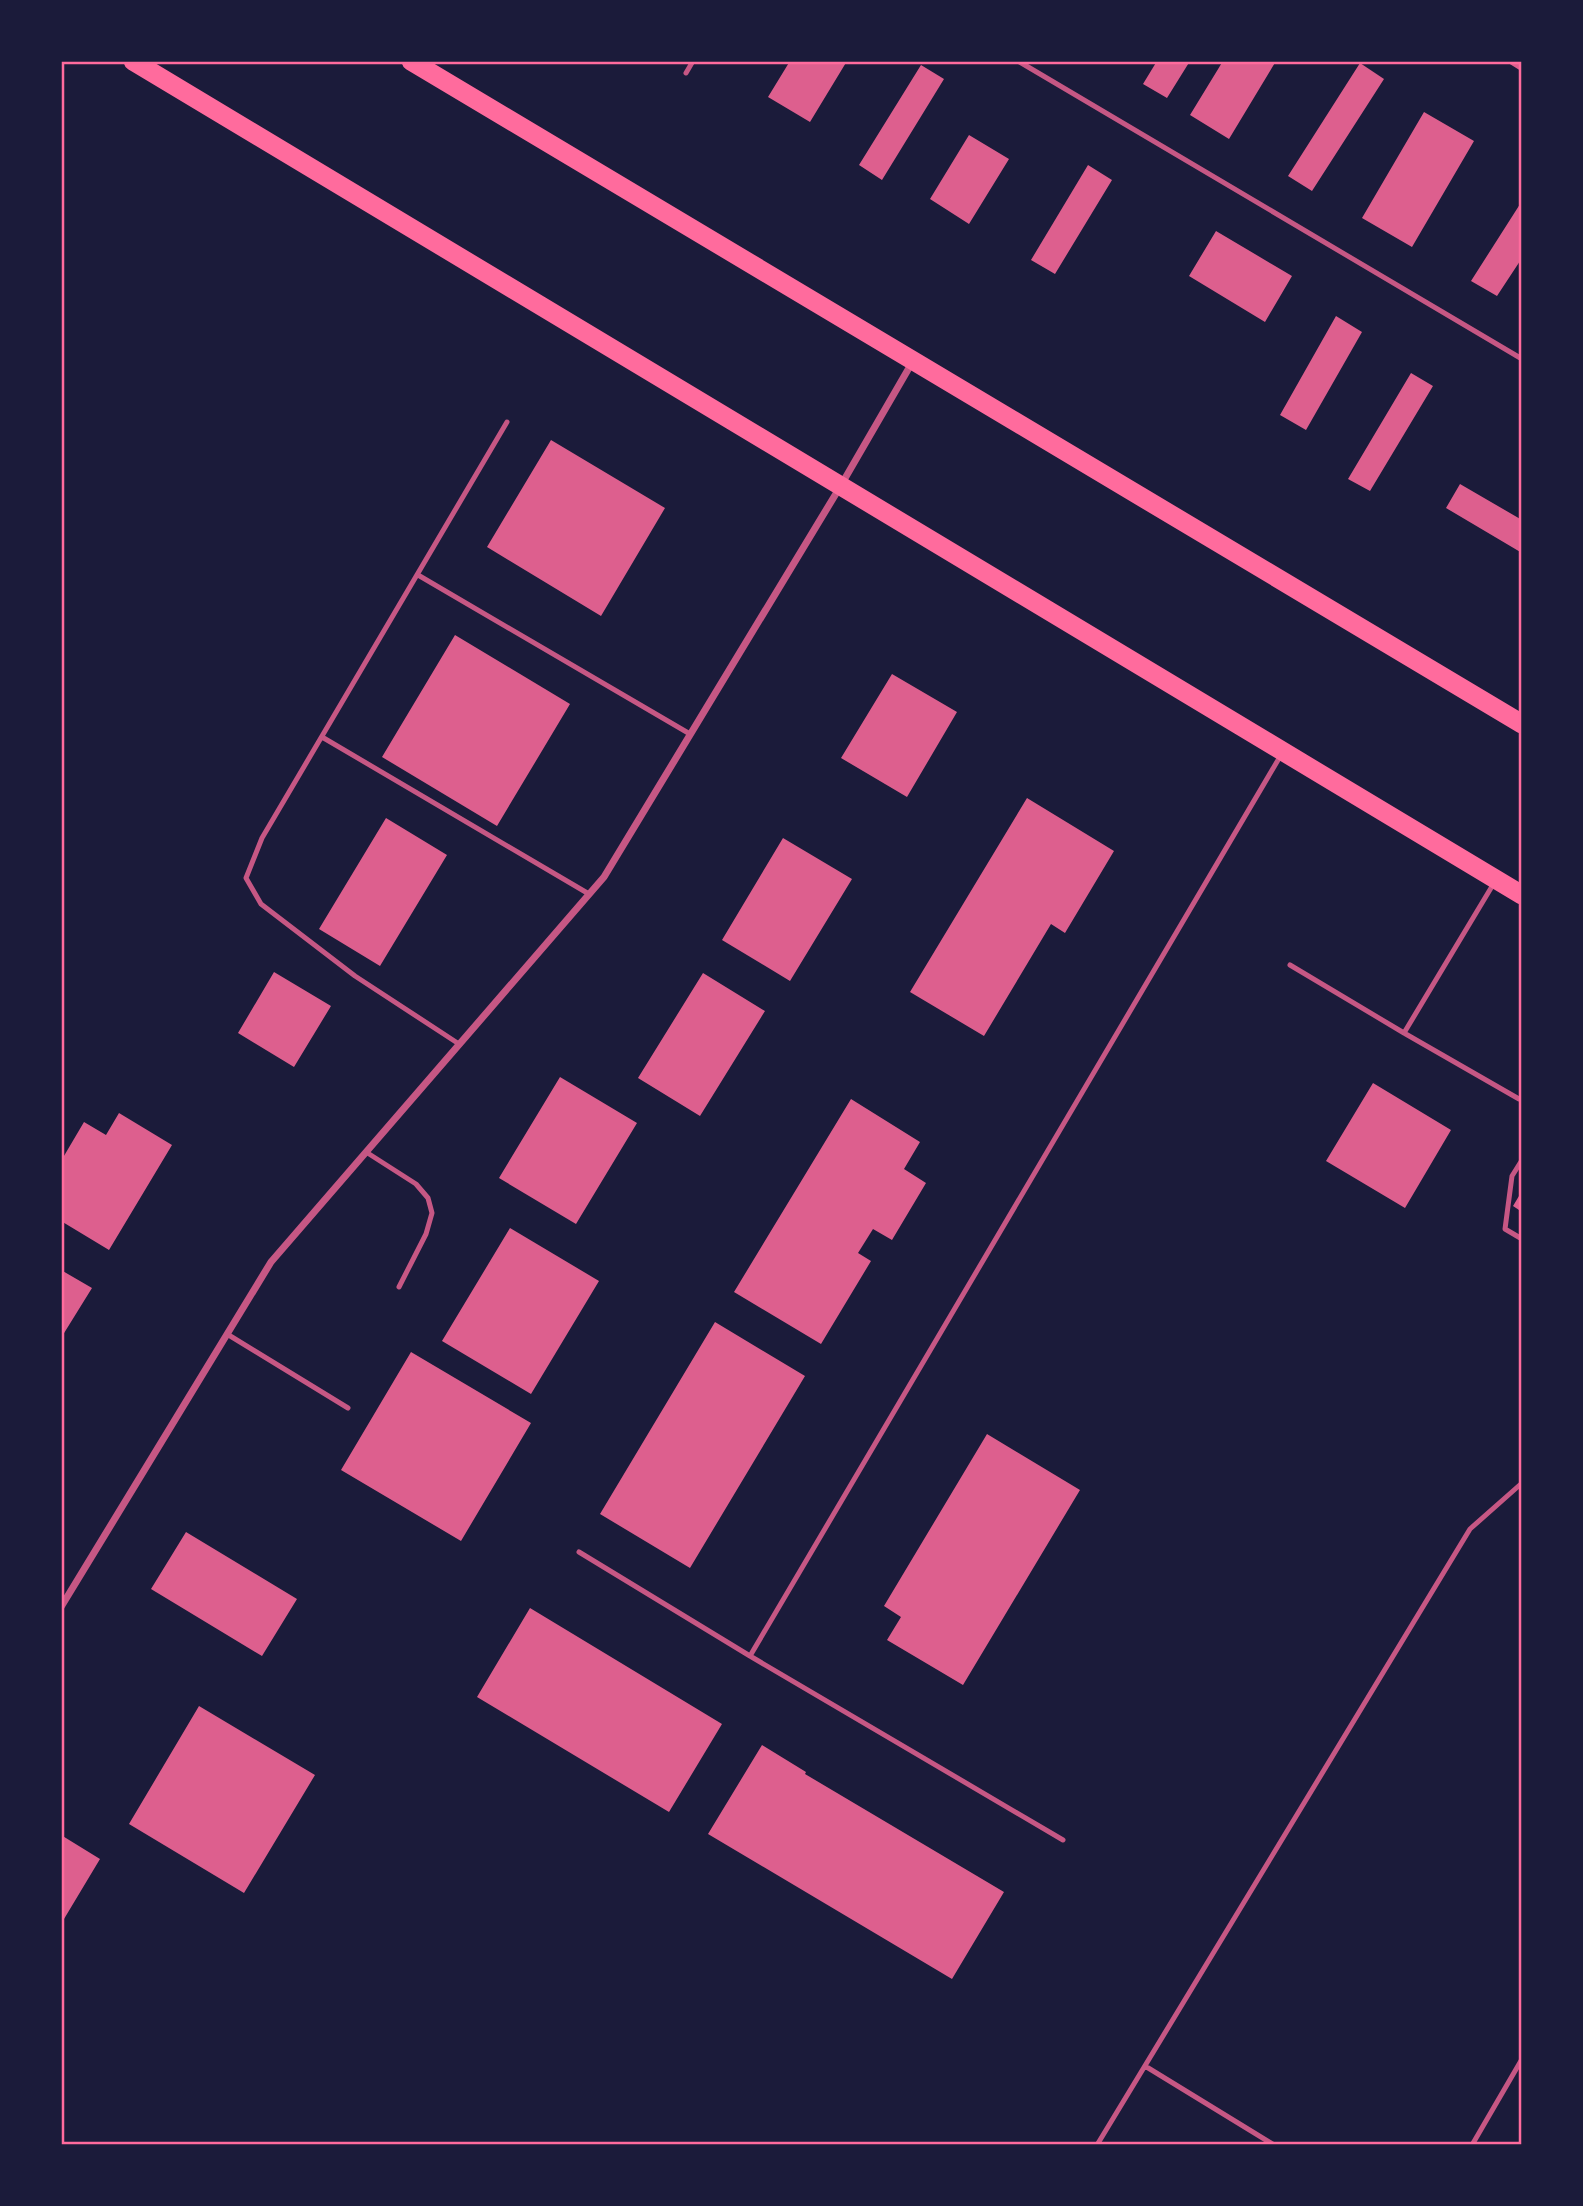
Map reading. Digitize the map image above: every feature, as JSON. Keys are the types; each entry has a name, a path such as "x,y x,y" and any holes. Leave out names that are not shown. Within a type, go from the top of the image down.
{"highway":[{"path":"133,61 1522,895"},
{"path":"411,61 1522,724"}],"street":[{"path":"61,1607 271,1262 604,877 914,360"}],"lane":[{"path":"686,74 693,61"},
{"path":"1018,61 1522,359"},
{"path":"459,1044 355,976 261,904 246,878 262,838 507,422"},
{"path":"418,575 690,734"},
{"path":"321,737 589,894"},
{"path":"751,1656 1282,752"},
{"path":"1404,1033 1496,880"},
{"path":"1290,965 1519,1099"},
{"path":"366,1152 416,1184 428,1198 432,1213 426,1234 399,1287"},
{"path":"1522,1160 1512,1176 1505,1229 1522,1239"},
{"path":"227,1334 348,1408"},
{"path":"1097,2145 1471,1529 1522,1483"},
{"path":"579,1552 1063,1840"},
{"path":"1472,2145 1522,2059"},
{"path":"1145,2066 1274,2145"}],"building":[{"path":"790,61 847,61 810,122 768,97"},
{"path":"1157,61 1190,61 1167,98 1143,84"},
{"path":"1223,61 1276,61 1229,139 1190,115"},
{"path":"1505,61 1522,61 1521,71"},
{"path":"1360,63 1384,79 1312,191 1288,176"},
{"path":"921,65 944,79 882,180 859,165"},
{"path":"1424,112 1474,141 1412,247 1362,218"},
{"path":"969,135 1009,159 969,224 930,199"},
{"path":"1088,165 1112,180 1055,274 1031,260"},
{"path":"1522,201 1522,258 1497,296 1471,281"},
{"path":"1216,231 1292,276 1265,322 1189,276"},
{"path":"1336,316 1362,332 1306,430 1280,415"},
{"path":"1411,373 1433,386 1370,491 1348,479"},
{"path":"551,440 665,508 601,616 487,547"},
{"path":"1460,484 1522,520 1522,553 1446,508"},
{"path":"455,635 570,704 497,826 382,757"},
{"path":"892,674 957,712 907,797 841,758"},
{"path":"1027,798 1114,851 1065,933 1051,924 984,1036 910,992"},
{"path":"386,818 447,855 380,966 319,929"},
{"path":"783,838 852,879 790,981 722,940"},
{"path":"274,972 331,1006 294,1067 238,1033"},
{"path":"703,973 765,1011 700,1116 638,1078"},
{"path":"560,1077 637,1123 576,1224 499,1178"},
{"path":"1373,1083 1451,1130 1405,1208 1326,1161"},
{"path":"851,1099 920,1142 904,1169 926,1183 892,1240 873,1229 858,1253 871,1261 821,1344 734,1292"},
{"path":"119,1113 172,1145 109,1250 61,1221 61,1161 84,1122 106,1135"},
{"path":"1522,1191 1522,1212 1513,1206"},
{"path":"510,1228 599,1281 531,1394 442,1341"},
{"path":"61,1270 92,1288 61,1338"},
{"path":"715,1322 805,1376 690,1568 600,1514"},
{"path":"411,1352 531,1423 461,1541 341,1470"},
{"path":"987,1434 1080,1490 963,1685 887,1640 901,1617 884,1606"},
{"path":"186,1532 297,1599 262,1656 151,1589"},
{"path":"530,1608 722,1724 669,1812 477,1697"},
{"path":"199,1706 315,1775 244,1893 129,1824"},
{"path":"762,1745 806,1772 805,1774 1004,1892 952,1979 708,1834"},
{"path":"61,1835 100,1859 61,1924"}]}
